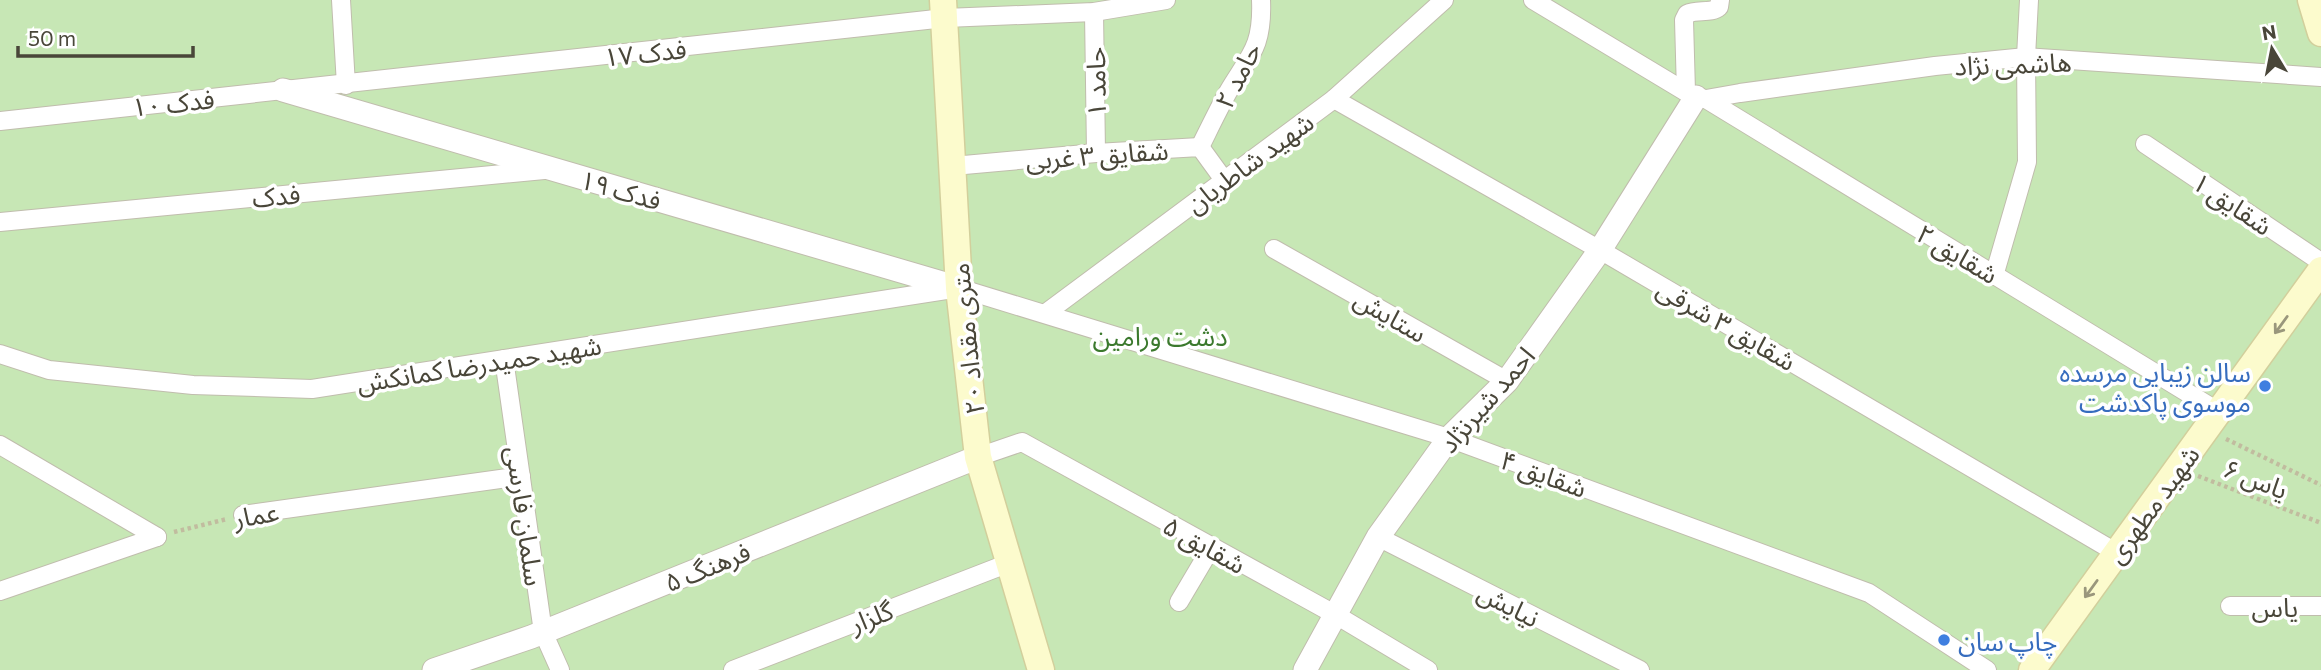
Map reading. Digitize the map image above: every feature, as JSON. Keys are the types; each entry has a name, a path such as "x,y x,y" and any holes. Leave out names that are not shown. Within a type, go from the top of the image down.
{"main road":[{"path":"2311,0 2321,33"},
{"name":"۲۰ متری مقداد","path":"944,9 959,288 978,457 1041,670"},
{"name":"شهید مطهری","path":"2032,670 2321,270"}],"street":[{"path":"341,0 346,85"},
{"name":"فدک ۱۷","path":"346,85 944,9 1094,12 1166,0"},
{"name":"حامد ۲","path":"1200,147 1228,92 1256,47 1262,14 1261,0"},
{"name":"شهید شاطریان","path":"1046,313 1334,99 1444,0"},
{"name":"شقایق ۲","path":"1533,0 1994,276 2213,420"},
{"path":"1696,96 1684,20 1691,12 1716,10 1720,7 1720,0"},
{"path":"1994,276 2027,162 2026,57 2029,0"},
{"name":"حامد ۱","path":"1094,12 1096,153"},
{"name":"هاشمی نژاد","path":"1696,96 1740,93 1935,66 2026,57 2321,77"},
{"name":"فدک ۱۰","path":"0,121 346,85"},
{"name":"فدک ۱۹","path":"284,90 959,288"},
{"name":"احمد شیرنژاد","path":"1304,670 1378,537 1449,438 1507,382 1601,250 1696,96"},
{"name":"شقایق ۳ شرقی","path":"1334,99 1601,250 2117,553"},
{"name":"شقایق ۱","path":"2145,144 2321,262"},
{"name":"شقایق ۳ غربی","path":"953,166 1200,147 1224,180"},
{"name":"فدک","path":"0,222 552,169"},
{"name":"ستایش","path":"1274,248 1507,382"},
{"name":"شقایق ۴","path":"959,288 1449,438 1870,593 1987,670"},
{"name":"شهید حمیدرضا کمانکش","path":"0,354 49,370 192,385 312,389 959,288"},
{"name":"سلمان فارسی","path":"504,359 543,632 560,670"},
{"name":"شقایق ۵","path":"978,457 1021,442 1336,615 1428,670"},
{"path":"0,445 157,537"},
{"name":"فرهنگ ۵","path":"434,670 543,632 978,457"},
{"name":"عمار","path":"243,515 521,476"},
{"path":"0,591 157,537"},
{"name":"نیایش","path":"1378,537 1640,670"},
{"path":"1179,602 1211,548"},
{"name":"گلزار","path":"733,670 1009,563"},
{"name":"یاس","path":"2230,606 2321,606"}],"path":[{"path":"2213,420 2321,485"},
{"name":"یاس ۶","path":"2178,468 2321,523"},
{"name":"عمار","path":"157,537 243,515"}],"green space":[{"name":"دشت ورامین","path":"0,0 2321,0 2321,670 0,670"}],"place":[{"name":"سالن زیبایی مرسده موسوی پاکدشت","path":"2265,386"},
{"name":"چاپ سان","path":"1944,640"}]}
